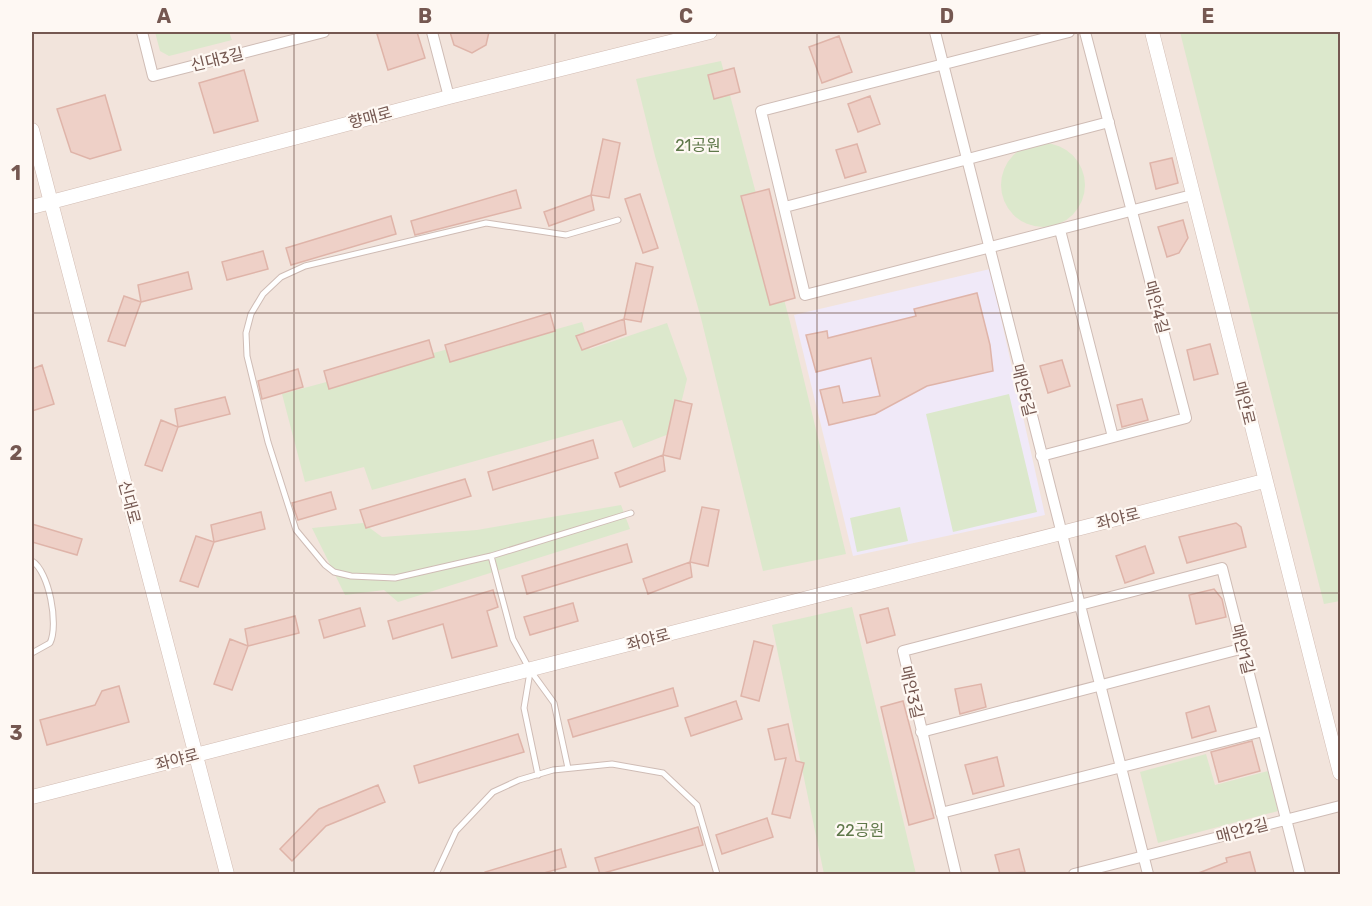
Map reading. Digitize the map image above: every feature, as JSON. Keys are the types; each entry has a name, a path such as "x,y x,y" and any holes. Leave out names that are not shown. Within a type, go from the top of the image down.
{"street":[{"name":"신대3길","path":"142,32 153,75 324,32"},
{"path":"432,32 449,97"},
{"name":"향매로","path":"32,207 449,97 710,32"},
{"name":"매안5길","path":"935,32 1060,532"},
{"path":"1069,32 761,111 806,295 1192,195"},
{"name":"매안4길","path":"1041,456 1186,418 1085,32"},
{"name":"매안로","path":"1152,32 1264,482 1341,773"},
{"path":"786,207 1109,122"},
{"name":"신대로","path":"32,130 227,874"},
{"path":"1060,230 1113,437"},
{"name":"좌야로","path":"32,797 1060,532 1264,482"},
{"path":"1060,532 1148,874"},
{"name":"매안1길","path":"1078,605 1222,568 1300,874"},
{"name":"매안3길","path":"956,874 903,651 1078,605"},
{"path":"921,732 1244,648"},
{"path":"941,813 1263,731"},
{"name":"매안2길","path":"1074,874 1341,806"}],"lane":[{"path":"618,220 566,235 486,223 305,266 281,278 263,294 251,314 246,333 247,356 268,442 296,530 325,565 334,572 351,576 395,578 491,556 631,513"},
{"path":"491,556 513,639 530,670 554,703 568,768"},
{"path":"32,561 48,589 54,625 50,643 32,653"},
{"path":"530,670 524,708 538,775"},
{"path":"436,874 456,831 493,792 519,780 538,775 568,768 612,764 663,773 697,805 717,874"}],"shaded area":[{"path":"32,32 1340,32 1340,874 32,874"},
{"path":"990,269 1045,515 853,556 794,315"}],"green space":[{"path":"155,32 229,32 232,40 169,56 160,51"},
{"path":"1180,32 1340,32 1340,601 1324,604"},
{"name":"21공원","path":"721,61 790,322 846,554 763,571 701,318 655,156 636,79"},
{"path":"1043,143 1059,146 1073,155 1082,169 1085,185 1082,201 1073,215 1059,224 1043,227 1027,224 1013,215 1004,201 1001,185 1004,169 1013,155 1027,146"},
{"path":"582,322 590,349 667,323 687,379 674,432 633,448 622,420 372,490 364,467 305,482 282,394 452,348 453,358"},
{"path":"1009,394 1037,512 953,532 926,414"},
{"path":"621,505 630,529 398,602 384,590 345,595 312,528 363,523 382,537 477,530"},
{"path":"900,507 908,541 857,552 850,518"},
{"name":"22공원","path":"852,607 916,874 824,874 772,625"},
{"path":"1206,754 1215,785 1268,771 1278,811 1158,843 1140,772"}],"building":[{"path":"417,32 425,58 388,70 377,34"},
{"path":"450,32 489,32 486,45 472,53 454,45"},
{"path":"839,36 852,72 822,83 809,47"},
{"path":"734,68 740,92 714,99 708,75"},
{"path":"244,70 258,121 214,133 199,83"},
{"path":"105,95 121,150 90,159 71,152 57,109"},
{"path":"870,96 880,124 858,132 848,104"},
{"path":"603,139 620,143 609,198 591,195"},
{"path":"857,144 866,172 845,178 836,150"},
{"path":"1172,158 1178,183 1156,189 1150,163"},
{"path":"769,189 795,298 770,305 741,196"},
{"path":"516,190 521,208 415,235 411,221"},
{"path":"640,194 658,248 643,253 625,199"},
{"path":"591,195 594,210 549,226 544,212"},
{"path":"391,216 396,234 291,265 286,248"},
{"path":"1183,220 1188,238 1179,253 1167,257 1158,227"},
{"path":"263,251 268,269 227,280 222,262"},
{"path":"636,263 653,267 641,322 624,319"},
{"path":"188,272 192,289 141,302 138,285"},
{"path":"977,293 990,345 993,371 927,386 875,414 829,425 820,390 839,386 843,403 880,396 871,358 816,372 806,335 827,331 828,338 916,316 914,309"},
{"path":"124,296 141,302 125,346 108,341"},
{"path":"550,313 555,331 450,362 445,345"},
{"path":"624,319 626,334 582,350 576,336"},
{"path":"429,340 434,357 329,389 324,371"},
{"path":"1210,344 1218,374 1194,380 1187,350"},
{"path":"1062,360 1070,386 1048,393 1040,366"},
{"path":"42,365 54,404 32,411 32,369"},
{"path":"298,369 303,387 262,399 258,381"},
{"path":"225,397 230,414 178,427 175,409"},
{"path":"1142,399 1148,420 1122,427 1117,405"},
{"path":"675,400 692,404 680,459 663,455"},
{"path":"161,420 178,427 162,471 145,465"},
{"path":"593,440 598,458 493,490 488,472"},
{"path":"663,455 665,471 620,487 615,473"},
{"path":"465,479 471,496 366,528 360,510"},
{"path":"331,492 336,509 298,520 292,503"},
{"path":"702,507 719,510 708,566 690,562"},
{"path":"261,512 265,529 214,542 211,525"},
{"path":"1236,523 1241,527 1246,547 1187,563 1179,537"},
{"path":"32,524 82,539 77,555 32,542"},
{"path":"196,536 214,542 198,587 180,581"},
{"path":"627,544 632,562 527,594 522,576"},
{"path":"1145,546 1154,573 1125,583 1116,556"},
{"path":"690,562 692,577 648,594 643,579"},
{"path":"1214,589 1222,599 1226,617 1196,624 1189,595"},
{"path":"493,590 498,607 487,611 497,646 452,658 443,624 393,639 388,621"},
{"path":"573,603 578,621 530,635 524,617"},
{"path":"360,608 365,626 324,638 319,620"},
{"path":"888,608 895,635 867,643 860,615"},
{"path":"295,616 299,633 248,646 245,629"},
{"path":"230,639 248,646 232,690 214,684"},
{"path":"754,641 773,646 759,701 741,696"},
{"path":"981,684 986,707 960,714 955,689"},
{"path":"119,686 129,722 47,745 40,720 95,705 102,691"},
{"path":"673,688 678,706 573,737 568,720"},
{"path":"736,701 742,719 691,736 685,718"},
{"path":"903,701 934,818 909,825 881,707"},
{"path":"1209,706 1216,731 1192,738 1186,713"},
{"path":"788,724 796,761 804,763 790,818 772,814 786,758 775,760 768,729"},
{"path":"518,734 524,752 419,783 414,766"},
{"path":"1252,741 1260,771 1219,782 1211,752"},
{"path":"997,757 1004,786 973,794 965,765"},
{"path":"378,785 385,802 326,826 292,861 280,849 319,809"},
{"path":"767,818 773,837 722,854 716,835"},
{"path":"698,827 703,845 600,874 595,858"},
{"path":"561,849 566,867 540,874 485,874 485,872"},
{"path":"1019,849 1025,872 1000,874 995,855"},
{"path":"1250,852 1256,874 1196,874 1227,862 1226,858"}]}
